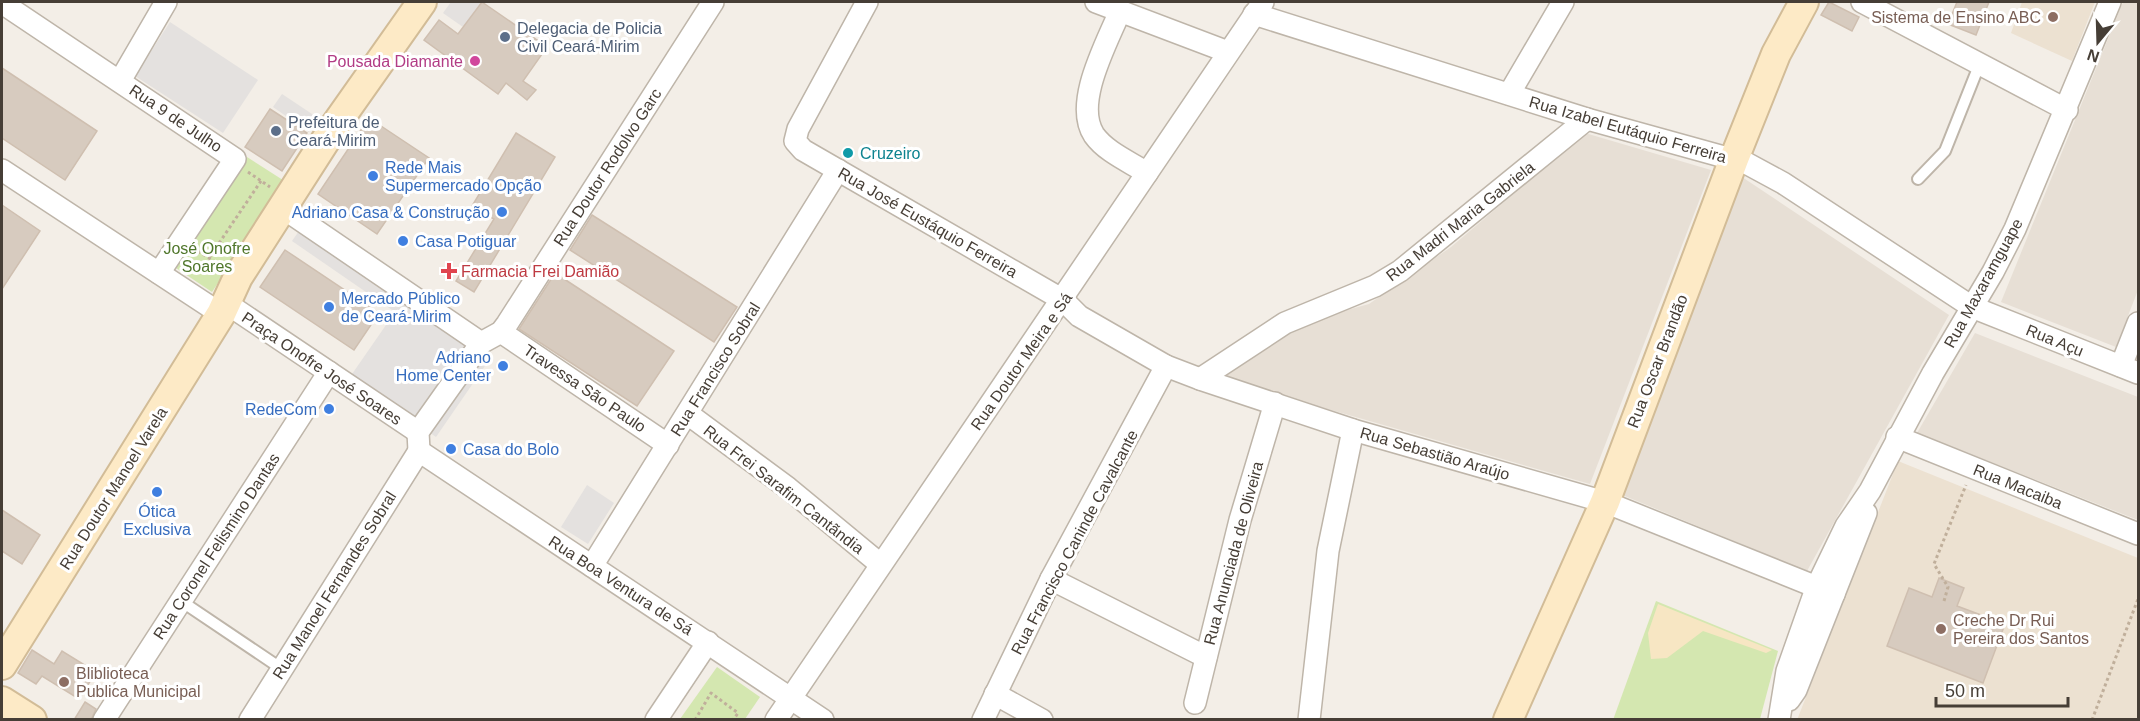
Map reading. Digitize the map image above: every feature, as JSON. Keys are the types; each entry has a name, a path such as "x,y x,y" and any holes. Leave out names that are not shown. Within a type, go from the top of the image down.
{"main road":[{"name":"Rua Doutor Manoel Varela","path":"2,665 224,309 279,199 336,124 422,2"},
{"name":"Rua Oscar Brandão","path":"1509,720 1605,502 1776,54 1804,2"},
{"path":"2,701 32,720"},
{"path":"2,715 9,720"}],"street":[{"path":"120,81 166,2"},
{"name":"Rua Doutor Rodolvo Garc","path":"501,332 713,2"},
{"name":"Rua José Eustáquio Ferreira","path":"867,2 798,129 795,141 803,150 1063,300"},
{"path":"1096,2 1228,52"},
{"path":"1509,94 1563,2"},
{"path":"1862,2 2067,110"},
{"name":"Rua Maxaramguape","path":"1781,713 1788,671 1825,590 1846,526 1870,491 1897,437 2015,229 2067,110 2110,2"},
{"name":"Rua 9 de Julho","path":"2,3 235,159 159,273"},
{"name":"Rua Izabel Eutáquio Ferreira","path":"1259,8 1509,94 1587,119 1734,159 1763,171 1972,307"},
{"name":"Rua Doutor Meira e Sá","path":"776,720 1259,8"},
{"path":"1120,11 1094,77 1086,110 1095,135 1103,144 1147,173"},
{"name":"Rua Madri Maria Gabriela","path":"1200,379 1285,323 1375,286 1400,271 1587,119"},
{"name":"Praça Onofre José Soares","path":"2,170 159,273 329,372 418,442 481,343 501,332"},
{"name":"Rua Francisco Sobral","path":"592,566 838,170"},
{"path":"279,199 481,343"},
{"name":"Rua Sebastião Araújo","path":"1063,300 1079,316 1166,366 1200,379 1353,430 1605,502 1825,590"},
{"name":"Rua Açu","path":"1972,307 2130,370"},
{"path":"2130,370 2139,323"},
{"name":"Travessa São Paulo","path":"501,332 668,445"},
{"name":"Rua Francisco Caninde Cavalcante","path":"983,720 1052,579 1166,366"},
{"name":"Rua Coronel Felismino Dantas","path":"104,720 329,372"},
{"name":"Rua Anunciada de Oliveira","path":"1195,703 1240,519 1275,404"},
{"name":"Rua Frei Sarafim Cantãndia","path":"688,414 788,488 880,564"},
{"path":"1309,720 1328,551 1353,430"},
{"name":"Rua Macaiba","path":"1897,437 2139,534"},
{"name":"Rua Boa Ventura de Sá","path":"418,442 592,566 823,720"},
{"name":"Rua Manoel Fernandes Sobral","path":"250,720 418,442"},
{"path":"1052,579 1206,657"},
{"path":"656,720 708,642"},
{"path":"995,694 1042,720"}],"lane":[{"path":"1918,178 1945,150 1980,63"},
{"path":"181,601 282,669"}],"path":[{"path":"233,162 261,181 279,199"},
{"path":"208,258 261,181"},
{"path":"181,240 225,268"},
{"path":"1944,601 1948,587 1935,564 1974,468"},
{"path":"2092,720 2139,598"},
{"path":"695,720 711,693 738,713 733,720"}],"shaded area":[{"path":"451,2 482,2 463,27 443,13"},
{"name":"Sistema de Ensino ABC","path":"2022,2 2095,2 2072,61 2011,33"},
{"path":"2123,2 2138,2 2138,290 2116,347 2001,302"},
{"path":"170,22 258,80 223,133 135,76"},
{"path":"282,94 318,118 309,132 273,107"},
{"path":"1585,133 1711,170 1590,484 1226,380 1230,365 1270,340 1318,318 1369,304 1451,247"},
{"path":"1739,175 1949,315 1807,571 1620,494"},
{"path":"299,231 467,345 415,421 350,377 395,312 292,241"},
{"path":"1975,333 2138,397 2138,520 1917,433"},
{"path":"482,356 489,360 436,437 429,432"},
{"path":"1898,461 2138,558 2138,719 1797,720"},
{"path":"587,485 614,503 588,544 561,527"}],"green space":[{"name":"José Onofre Soares","path":"247,157 286,182 212,292 173,266"},
{"path":"1656,601 1778,651 1760,719 1613,720"},
{"path":"717,667 760,697 745,719 680,719"}],"sand":[{"path":"1658,604 1772,650 1766,653 1703,631 1667,658 1651,659 1648,633"}],"building":[{"path":"482,2 547,47 523,81 536,90 527,100 506,83 498,94 424,40 439,20 458,34"},
{"path":"1829,2 1859,17 1852,31 1821,15"},
{"path":"1957,2 1989,2 1976,35 1948,24"},
{"path":"2,68 97,131 65,180 2,138"},
{"path":"270,109 307,133 282,171 245,147"},
{"name":"Rede Mais Supermercado Opção","path":"369,118 429,158 377,234 318,194"},
{"name":"Adriano Casa & Construção","path":"516,133 555,157 474,292 456,281 494,219 472,206"},
{"path":"2,205 40,231 2,289"},
{"path":"592,215 737,307 714,342 570,250"},
{"name":"Mercado Público de Ceará-Mirim","path":"285,250 379,313 354,350 260,287"},
{"path":"555,273 674,351 637,406 519,329"},
{"path":"2,510 40,535 22,564 2,551"},
{"path":"1939,578 1964,588 1957,606 2005,624 1983,683 1887,646 1909,588 1932,597"},
{"path":"32,650 54,664 62,651 96,672 79,699 42,676 36,684 18,673"},
{"path":"85,702 96,709 91,720 74,720"}],"place":[{"name":"Sistema de Ensino ABC","path":"2053,17"},
{"name":"Delegacia de Policia Civil Ceará-Mirim","path":"505,37"},
{"name":"Pousada Diamante","path":"475,61"},
{"name":"Prefeitura de Ceará-Mirim","path":"276,131"},
{"name":"Cruzeiro","path":"848,153"},
{"name":"Rede Mais Supermercado Opção","path":"373,176"},
{"name":"Adriano Casa & Construção","path":"502,212"},
{"name":"Casa Potiguar","path":"403,241"},
{"name":"Farmacia Frei Damião","path":"449,271"},
{"name":"Mercado Público de Ceará-Mirim","path":"329,307"},
{"name":"Adriano Home Center","path":"503,366"},
{"name":"RedeCom","path":"329,409"},
{"name":"Casa do Bolo","path":"451,449"},
{"name":"Ótica Exclusiva","path":"157,492"},
{"name":"Creche Dr Rui Pereira dos Santos","path":"1941,629"},
{"name":"Bliblioteca Publica Municipal","path":"64,682"}]}
